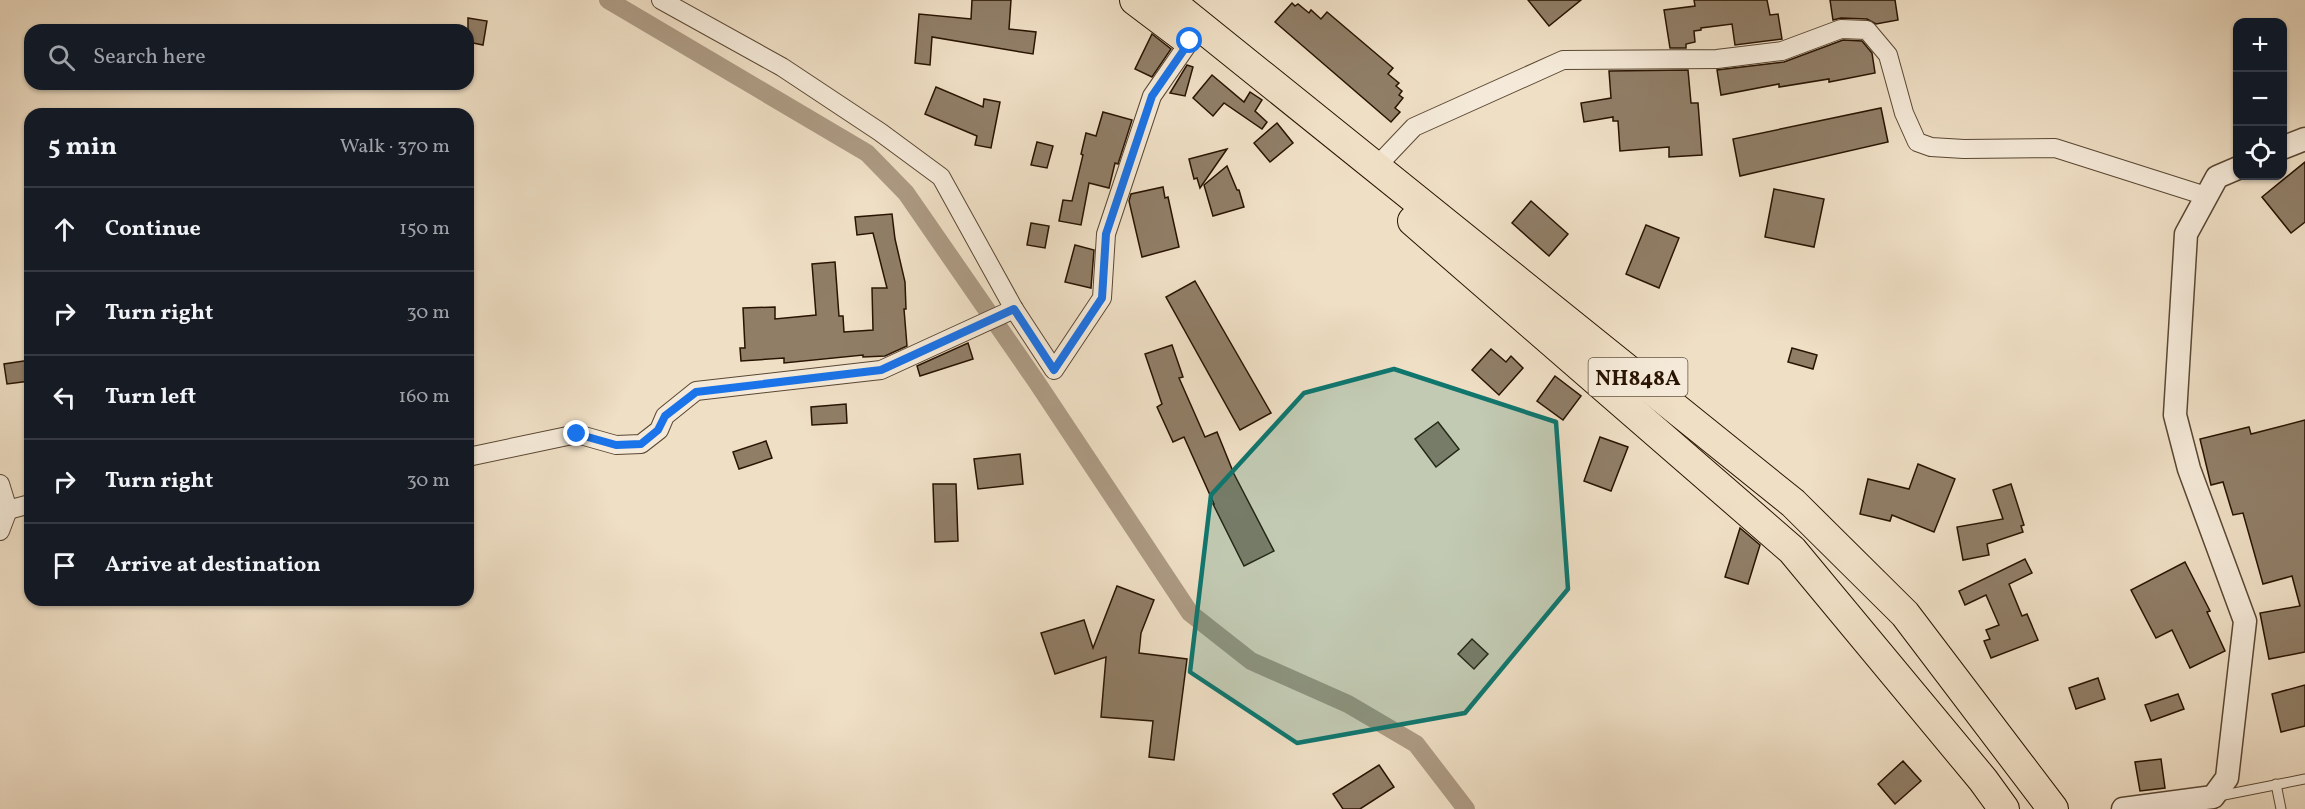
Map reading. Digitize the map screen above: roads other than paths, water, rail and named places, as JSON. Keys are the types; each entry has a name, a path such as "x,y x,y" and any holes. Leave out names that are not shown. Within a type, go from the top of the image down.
{"highway":[{"name":"NH848A","path":"1135,0 1310,132 1792,550 1983,780 2004,809"},
{"name":"NH848A","path":"1168,0 1793,503 1905,614 2053,809"}],"street":[{"path":"661,0 782,67 880,132 941,177 1014,309 1054,370 1102,298 1106,234 1152,96 1190,41"},
{"path":"1376,167 1414,127 1563,60 1717,59 1782,51 1841,29 1867,30 1888,55 1904,113 1917,142 1931,147 2055,148 2206,196"},
{"path":"2287,146 2305,138"},
{"path":"2123,809 2213,797 2227,778 2245,621 2189,469 2175,415 2186,234 2217,177 2233,170"},
{"path":"474,456 577,434 616,445 641,444 658,430 665,416 696,392 881,370 1014,309"},
{"path":"0,484 8,510 0,531"},
{"path":"8,510 24,506"}],"lane":[{"path":"2213,797 2305,778"},
{"path":"2276,784 2280,809"}],"waterway":[{"path":"608,0 867,153 906,193 1036,381 1190,613 1251,661 1348,704 1416,744 1466,809"}]}
